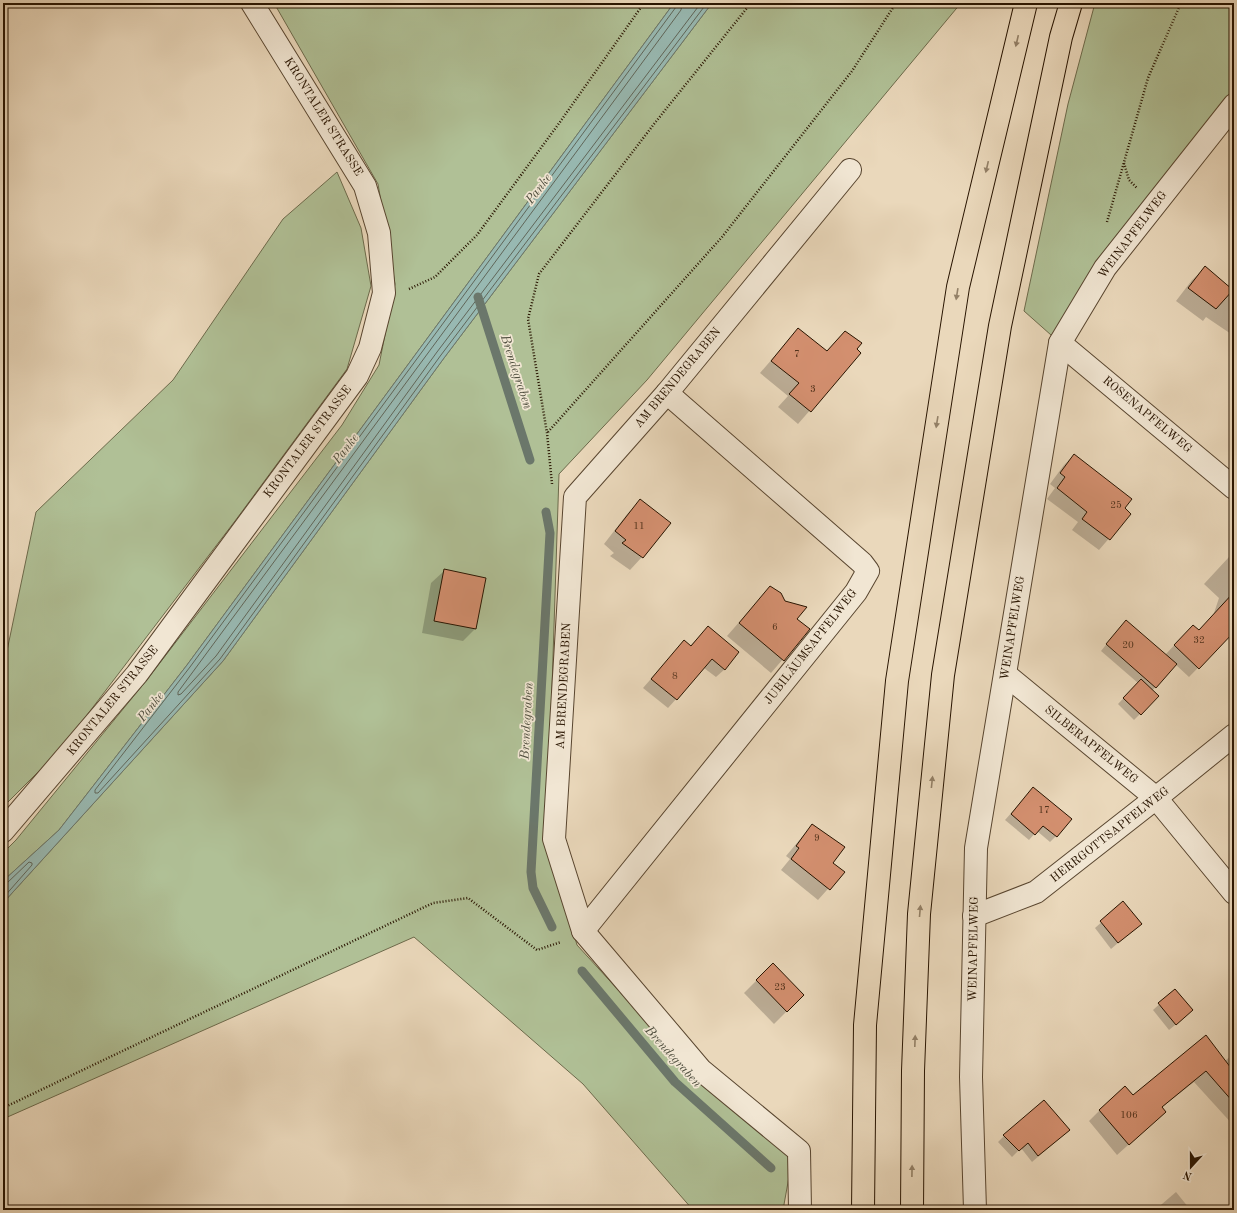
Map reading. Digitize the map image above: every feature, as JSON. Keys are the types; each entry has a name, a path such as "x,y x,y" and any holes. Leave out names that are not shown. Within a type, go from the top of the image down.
{"highway":[{"path":"863,1210 865,1025 897,681 958,287 1026,3"},
{"path":"912,1210 914,1071 919,914 943,675 1000,326 1061,37 1070,3"}],"street":[{"name":"KRONTALER STRASSE","path":"3,831 137,674 358,376 370,348 384,293 379,233 365,186 252,3"},
{"name":"WEINAPFELWEG","path":"975,1210 971,1077 976,848 1060,343 1105,268 1234,105"},
{"name":"AM BRENDEGRABEN","path":"800,1210 799,1151 701,1070 583,931 554,839 575,497 667,393 850,170"},
{"name":"ROSENAPFELWEG","path":"1060,343 1234,488"},
{"name":"JUBILÄUMSAPFELWEG","path":"583,931 856,592 868,571 862,563 667,393"},
{"name":"SILBERAPFELWEG","path":"1005,674 1156,798 1234,893"},
{"name":"HERRGOTTSAPFELWEG","path":"974,916 1036,892 1234,735"}],"path":[{"path":"384,293 400,294 435,277 477,235 560,122 644,3"},
{"path":"552,487 547,433 528,319 539,274 654,124 751,3"},
{"path":"547,433 722,237 852,71 896,3"},
{"path":"1106,222 1148,78 1181,3"},
{"path":"3,1108 433,903 468,898 537,950 571,939 583,931"}],"green space":[{"path":"274,3 674,3 187,665 59,830 3,881 3,853 16,840 146,681 342,425 379,365 395,284 378,184"},
{"path":"712,3 961,3 647,380 559,474 547,840 577,945 696,1075 792,1160 783,1210 693,1210 583,1084 414,937 3,1119 3,903 223,661 444,358"},
{"path":"1095,3 1234,3 1234,105 1060,343 1024,311 1068,104"},
{"path":"337,172 361,228 371,286 347,369 235,521 61,749 3,807 3,670 36,512 173,380 283,219"}],"water":[{"name":"Panke","path":"674,3 712,3 444,358 223,661 3,903 3,881 59,830 187,665"}],"building":[{"path":"1205,266 1233,290 1216,309 1188,288"},
{"path":"798,328 827,351 845,331 862,343 857,349 861,353 811,412 789,394 799,383 771,361"},
{"path":"1074,454 1132,499 1125,508 1131,514 1110,540 1082,519 1087,512 1057,488 1065,477 1060,473"},
{"path":"640,499 671,523 643,558 622,543 626,540 615,531"},
{"path":"444,569 486,578 476,629 434,621"},
{"path":"770,586 781,593 785,601 807,607 797,619 810,629 784,661 739,623"},
{"path":"1234,592 1234,632 1199,669 1174,645 1193,625 1199,630"},
{"path":"1126,620 1177,664 1156,688 1106,644"},
{"path":"708,626 739,652 725,670 712,659 677,700 651,679 684,640 691,646"},
{"path":"1141,679 1159,696 1141,715 1123,698"},
{"path":"1033,787 1072,819 1057,837 1043,826 1035,835 1011,814"},
{"path":"812,824 845,847 833,863 845,872 830,890 791,859 799,848 796,846"},
{"path":"1123,901 1142,924 1118,943 1100,921"},
{"path":"773,963 804,995 787,1012 756,980"},
{"path":"1175,989 1193,1010 1176,1025 1158,1003"},
{"path":"1206,1035 1234,1072 1234,1103 1206,1071 1162,1107 1166,1112 1129,1145 1099,1110 1125,1086 1133,1095"},
{"path":"1044,1100 1070,1130 1038,1156 1028,1143 1019,1151 1003,1135"}],"waterway":[{"name":"Brendegraben","path":"478,297 530,460"},
{"name":"Brendegraben","path":"546,512 550,533 531,872 533,888 552,927"},
{"name":"Brendegraben","path":"582,971 675,1082 771,1168"}]}
